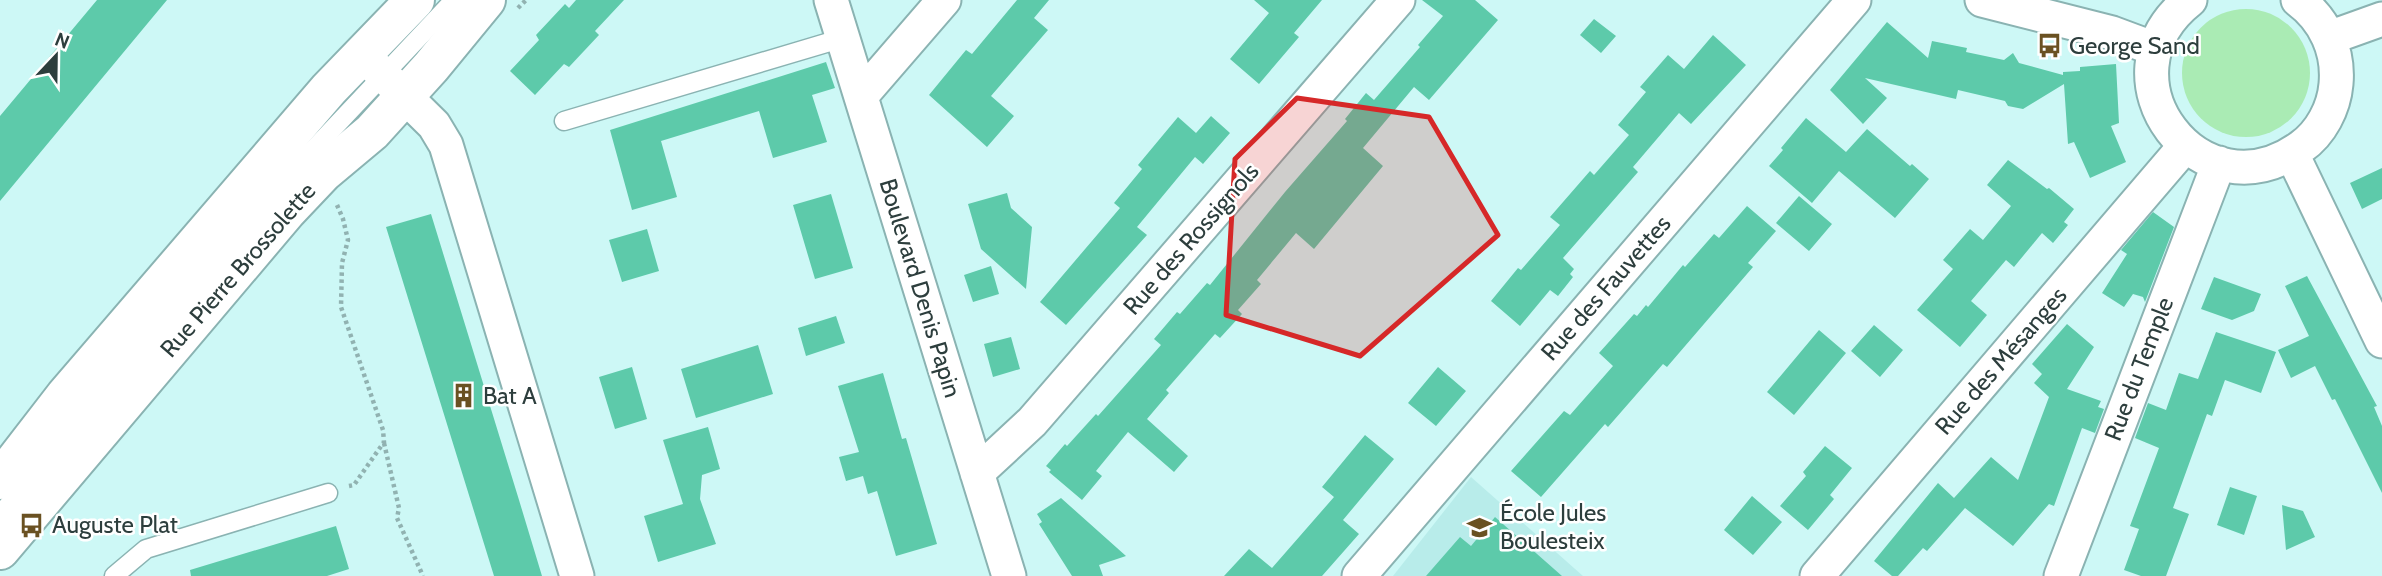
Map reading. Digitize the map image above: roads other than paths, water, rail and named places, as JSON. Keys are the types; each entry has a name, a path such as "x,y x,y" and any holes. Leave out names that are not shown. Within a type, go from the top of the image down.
{"main road":[{"name":"Rue Pierre Brossolette","path":"0,550 287,211 323,173 372,132 383,75 415,0"},
{"name":"Rue Pierre Brossolette","path":"0,480 65,396 329,89 383,75 431,67 486,0"}],"street":[{"name":"Boulevard Denis Papin","path":"831,0 1009,576"},
{"path":"861,96 944,0"},
{"name":"Rue des Rossignols","path":"977,473 1032,422 1398,0"},
{"name":"Rue des Fauvettes","path":"1359,576 1853,0"},
{"path":"1982,0 2112,33 2155,49"},
{"path":"2190,0 2169,20 2155,49 2152,71 2154,95 2165,123 2186,146 2202,157 2234,166 2264,165 2292,154 2317,132 2332,103 2337,70 2329,38 2315,16 2298,0"},
{"path":"2329,38 2382,19"},
{"path":"383,75 434,125 446,145 577,576"},
{"name":"Rue des Mésanges","path":"1817,576 2186,146"},
{"path":"2292,154 2382,341"},
{"name":"Rue du Temple","path":"2061,576 2219,163"}],"lane":[{"path":"0,514 244,225 454,0"},
{"path":"564,121 843,38"},
{"path":"114,576 146,549 328,493"}],"place":[{"name":"George Sand","path":"2049,46"},
{"name":"Bat A","path":"463,396"},
{"name":"Auguste Plat","path":"32,525"},
{"name":"École Jules Boulesteix","path":"1480,527"}]}
